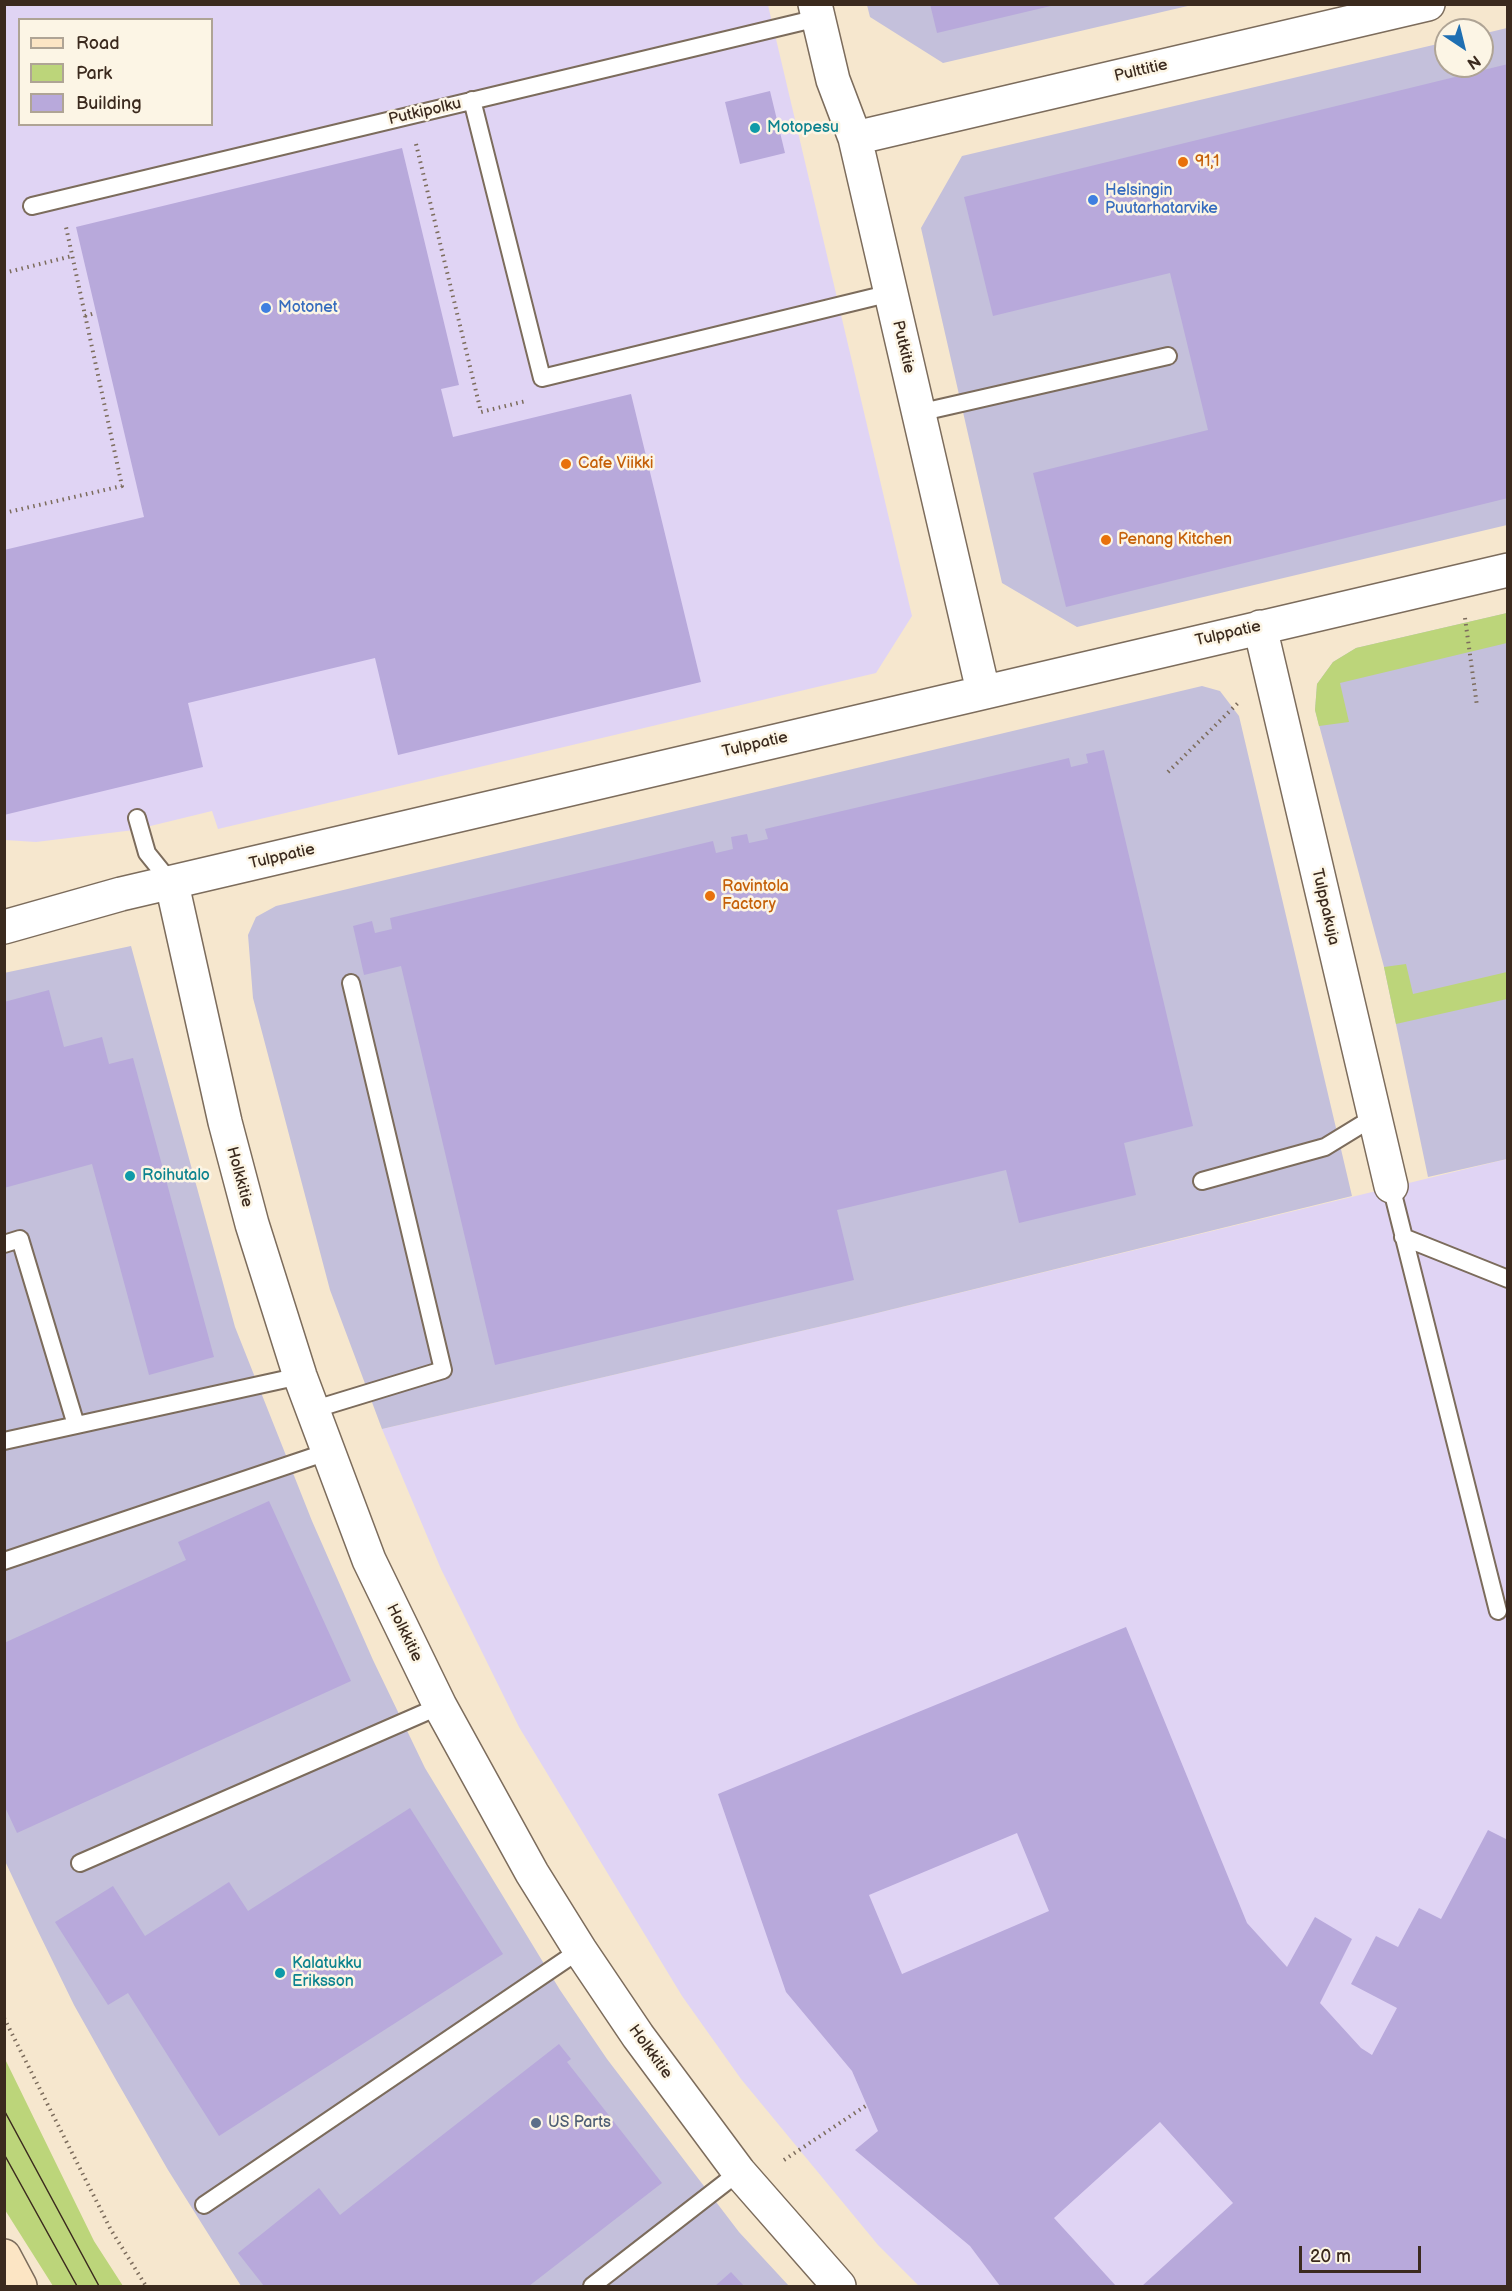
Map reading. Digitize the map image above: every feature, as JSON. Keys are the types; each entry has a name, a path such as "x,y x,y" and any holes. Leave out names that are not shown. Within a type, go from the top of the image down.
{"street":[{"name":"Pulttitie","path":"855,138 1425,5"},
{"name":"Putkitie","path":"817,11 833,80 855,138 984,691"},
{"name":"Tulppatie","path":"4,927 121,894 172,884 984,691 1508,570"},
{"name":"Tulppakuja","path":"1260,627 1391,1186"},
{"name":"Holkkitie","path":"172,884 225,1122 252,1224 300,1376 369,1560 440,1706 532,1873 580,1950 638,2036 739,2172 839,2286"}],"lane":[{"name":"Putkipolku","path":"32,206 472,100 817,11"},
{"path":"472,100 542,378 891,294"},
{"path":"918,413 1168,356"},
{"path":"137,818 147,853 172,884"},
{"path":"312,1410 443,1370 351,983"},
{"path":"1203,1181 1325,1147 1374,1117"},
{"path":"1391,1186 1498,1611"},
{"path":"1403,1237 1508,1279"},
{"path":"4,1244 20,1239 76,1425"},
{"path":"4,1440 300,1376"},
{"path":"4,1561 327,1452"},
{"path":"80,1863 440,1706"},
{"path":"204,2205 580,1950"},
{"path":"592,2286 739,2172"}],"path":[{"path":"415,139 480,412 537,398"},
{"path":"4,513 122,486 66,224"},
{"path":"4,273 72,255"},
{"path":"85,316 95,313"},
{"path":"1464,617 1477,706"},
{"path":"1168,772 1238,704"},
{"path":"4,2018 106,2220 146,2286"},
{"path":"784,2160 867,2105"}],"shaded area":[{"path":"4,5 768,5 912,616 876,673 218,829 212,811 134,830 36,842 5,840"},
{"path":"867,5 1192,5 943,63 870,17"},
{"path":"1507,28 1507,525 1077,627 1002,583 921,228 962,156 1434,45 1434,78 1494,78 1494,31"},
{"path":"1507,613 1507,1159 1428,1177 1384,967 1315,710 1317,684 1333,662 1356,648"},
{"path":"1202,686 1220,691 1239,716 1352,1196 861,1317 382,1429 330,1290 253,998 248,935 256,917 276,906"},
{"path":"131,946 235,1327 312,1521 373,1660 425,1768 560,1990 607,2059 739,2232 789,2286 241,2286 168,2170 74,2005 5,1861 4,973"},
{"path":"1507,1159 1507,2286 919,2286 878,2245 741,2079 682,1996 519,1727 441,1569 382,1429 861,1317"}],"green space":[{"path":"1507,613 1507,643 1340,683 1349,722 1319,726 1315,710 1317,684 1333,662 1356,648"},
{"path":"1406,964 1413,994 1507,972 1507,999 1396,1024 1384,967"},
{"path":"5,2059 94,2241 123,2286 53,2286 5,2210"}],"building":[{"path":"930,4 1055,4 1055,5 937,33"},
{"path":"1508,64 1508,498 1066,607 1033,473 1208,430 1170,273 993,316 964,197 1451,78 1494,78 1494,67"},
{"name":"Motopesu","path":"770,91 785,153 740,164 725,102"},
{"path":"402,148 459,385 441,389 453,437 631,394 701,682 398,755 375,658 188,703 203,767 4,815 4,550 144,517 76,227"},
{"path":"1104,750 1193,1126 1124,1143 1136,1195 1019,1223 1006,1170 837,1210 854,1280 495,1365 401,966 364,975 353,926 372,921 375,933 392,929 390,918 713,841 716,853 733,849 731,837 747,834 749,843 768,839 765,829 1069,758 1071,767 1088,763 1086,754"},
{"name":"Roihutalo","path":"49,990 64,1047 102,1037 109,1064 133,1058 214,1357 149,1375 92,1164 4,1188 4,1002"},
{"path":"269,1501 351,1681 17,1833 4,1805 4,1643 186,1560 178,1542"},
{"path":"1126,1627 1247,1923 1287,1967 1315,1917 1352,1939 1320,2003 1361,2048 1372,2055 1397,2008 1351,1984 1376,1936 1398,1947 1419,1908 1441,1919 1488,1830 1508,1840 1508,2286 1142,2286 1233,2203 1160,2122 1054,2218 1116,2286 1000,2286 970,2246 855,2150 878,2131 852,2071 786,1992 718,1794","holes":["1017,1833 1049,1911 902,1974 869,1895"]},
{"name":"Kalatukku Eriksson","path":"410,1808 503,1954 219,2136 128,1993 108,2005 55,1922 113,1886 145,1936 229,1882 248,1911"},
{"name":"US Parts","path":"559,2044 571,2059 567,2062 662,2183 529,2286 264,2286 238,2253 319,2188 340,2215"},
{"path":"731,2272 744,2286 715,2286"}],"tram line":[{"path":"4,2110 99,2286"},
{"path":"4,2154 77,2286"}],"place":[{"name":"Motopesu","path":"755,128"},
{"name":"91,1","path":"1183,162"},
{"name":"Helsingin Puutarhatarvike","path":"1093,200"},
{"name":"Motonet","path":"266,308"},
{"name":"Cafe Viikki","path":"566,464"},
{"name":"Penang Kitchen","path":"1106,540"},
{"name":"Ravintola Factory","path":"710,896"},
{"name":"Roihutalo","path":"130,1176"},
{"name":"Kalatukku Eriksson","path":"280,1973"},
{"name":"US Parts","path":"536,2123"}]}
